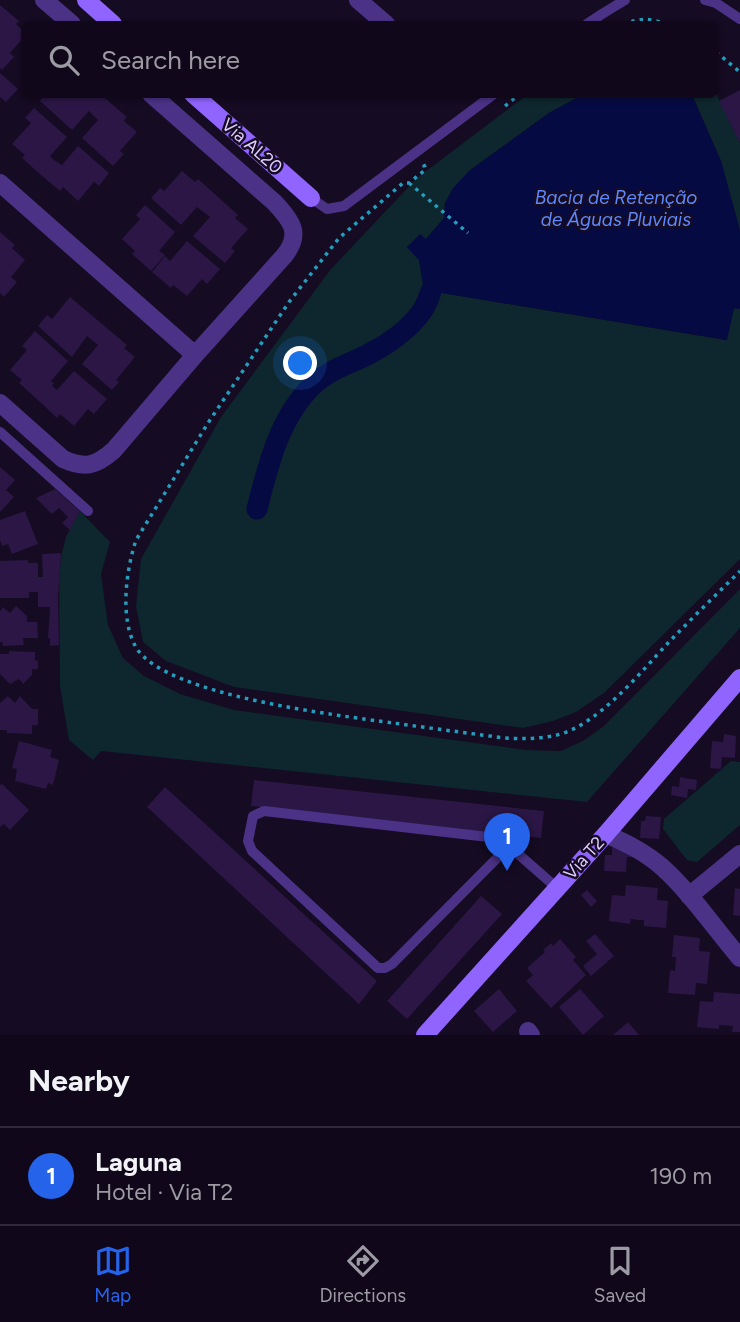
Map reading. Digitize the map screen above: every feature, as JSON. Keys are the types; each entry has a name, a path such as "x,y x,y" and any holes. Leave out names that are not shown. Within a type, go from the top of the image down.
{"street":[{"path":"44,0 68,21"},
{"path":"86,0 110,21"},
{"path":"358,0 382,21"},
{"path":"0,403 63,459 76,465 90,465 102,461 284,256 293,242 294,232 289,219 274,202 156,98"},
{"name":"Via AL20","path":"198,98 311,198"},
{"path":"0,183 195,355"},
{"name":"Via T2","path":"425,1035 606,834 740,678"},
{"path":"606,834 641,851 661,866 676,880 740,958"},
{"path":"689,896 740,853"}],"lane":[{"path":"591,21 625,0"},
{"path":"705,0 716,3 740,19"},
{"path":"311,198 327,209 344,206 489,98"},
{"path":"0,432 89,510"},
{"path":"509,846 392,964 378,968 252,852 248,841 253,816 264,811 497,838 502,840 509,846 558,888"}],"path":[{"path":"633,21 653,21"},
{"path":"719,54 740,72"},
{"path":"424,166 425,170 409,183 403,183 339,238 289,302 208,423 136,540 129,561 126,598 128,629 138,649 153,665 192,682 244,698 316,713 504,738 527,739 559,735 585,722 621,694 740,571"},
{"path":"409,183 468,233"}],"shaded area":[{"path":"523,98 576,98 549,113 469,171 445,203 444,218 426,239 407,247 419,260 424,290 726,340 734,308 740,309 740,559 604,693 576,712 523,728 234,687 166,661 143,642 136,606 141,559 221,417 331,269 417,178"},
{"path":"693,98 718,98 740,143 740,231 721,161"},
{"path":"80,511 110,542 101,574 108,625 123,658 144,676 180,694 234,710 526,750 561,751 583,741 604,726 740,589 740,628 587,802 101,751 93,760 69,740 60,686 61,557 66,537"},
{"path":"731,761 740,762 740,825 697,862 687,860 663,829 664,819"}],"water":[{"name":"Bacia de Retenção de Águas Pluviais","path":"576,98 693,98 721,161 740,231 740,309 734,308 727,340 424,290 419,260 407,247 420,234 426,239 444,218 445,203 453,188 469,171 549,113"}],"building":[{"path":"0,5 19,21 16,24 21,29 21,40 10,53 14,57 2,70"},
{"path":"0,73 18,89 6,102 0,97"},
{"path":"740,90 740,143 719,101"},
{"path":"42,98 105,98 127,117 124,121 137,132 120,151 124,154 113,166 82,138 98,120 89,111 72,130 40,101"},
{"path":"34,108 67,137 50,156 54,160 62,165 78,146 109,173 99,186 94,182 78,201 63,187 60,191 41,175 22,158 25,155 12,144 31,123 25,118"},
{"path":"182,171 195,182 198,179 238,215 235,218 248,229 231,248 235,251 225,263 193,236 210,217 197,207 181,225 151,198 160,188 164,191"},
{"path":"145,205 175,232 159,251 165,255 151,271 132,254 135,251 122,239 140,219 136,215"},
{"path":"0,232 15,245 12,248 25,260 11,277 17,282 4,297 0,293"},
{"path":"187,241 220,269 207,284 202,279 187,296 173,285 171,288 152,272 165,256 170,261"},
{"path":"70,297 127,345 124,348 135,357 116,380 119,382 112,390 82,364 98,345 87,336 72,357 38,326 47,315 52,319"},
{"path":"35,331 68,361 51,381 54,383 52,386 57,390 74,371 107,399 94,414 88,409 74,426 60,414 57,418 19,383 22,380 10,370 27,350 22,346"},
{"path":"0,467 15,480 6,490 14,497 0,512"},
{"path":"55,489 80,511 70,530 62,523 68,517 59,508 52,514 36,498"},
{"path":"25,511 38,544 12,554 8,544 2,546 0,520"},
{"path":"61,553 59,645 50,646 50,607 38,607 38,592 29,592 29,598 0,598 0,561 28,560 28,563 38,563 38,577 43,577 42,554"},
{"path":"16,606 27,616 27,622 37,622 38,638 23,638 24,645 3,646 0,642 0,611 3,607 10,613"},
{"path":"9,651 35,652 38,669 32,669 32,675 23,684 19,679 10,684 0,674 0,654 9,654"},
{"path":"8,696 15,703 20,696 32,709 38,709 38,725 32,725 32,734 7,733 7,730 0,730 0,703"},
{"path":"724,734 736,736 735,758 722,757 721,769 710,768 712,741 723,742"},
{"path":"19,741 52,750 50,757 59,760 53,785 48,783 46,789 15,781 17,769 12,768"},
{"path":"680,777 697,780 696,790 688,789 687,798 671,795 672,786 679,787"},
{"path":"254,780 544,811 541,838 251,806"},
{"path":"2,784 29,810 10,830 4,824 0,827"},
{"path":"165,787 377,981 359,1004 147,807"},
{"path":"646,816 661,817 659,839 640,838 641,821 645,821"},
{"path":"612,847 633,849 632,857 627,857 626,872 604,871 605,855 612,855"},
{"path":"626,885 658,888 657,900 668,901 666,928 644,926 644,920 631,919 630,924 609,921 612,895 625,896"},
{"path":"735,888 740,889 740,916 733,915"},
{"path":"587,890 597,901 591,907 581,895"},
{"path":"481,896 502,914 407,1019 387,1001"},
{"path":"595,934 614,956 591,976 583,966 597,954 586,941"},
{"path":"674,935 700,938 699,951 710,952 707,984 696,983 695,995 668,993 670,970 675,971 676,957 672,957"},
{"path":"560,939 576,957 573,960 586,975 551,1008 526,981 533,975 527,968 545,952 543,950"},
{"path":"499,989 517,1011 493,1032 474,1011"},
{"path":"580,989 604,1016 583,1035 559,1007"},
{"path":"714,992 740,994 740,1032 732,1032 733,1026 719,1025 719,1029 697,1027 700,1001 713,1002"},
{"path":"628,1022 639,1035 613,1035"}],"waterway":[{"path":"257,509 277,442 284,425 303,396 327,374 375,351 405,330 422,311 431,291"}],"place":[{"name":"Laguna","path":"507,871"}]}
